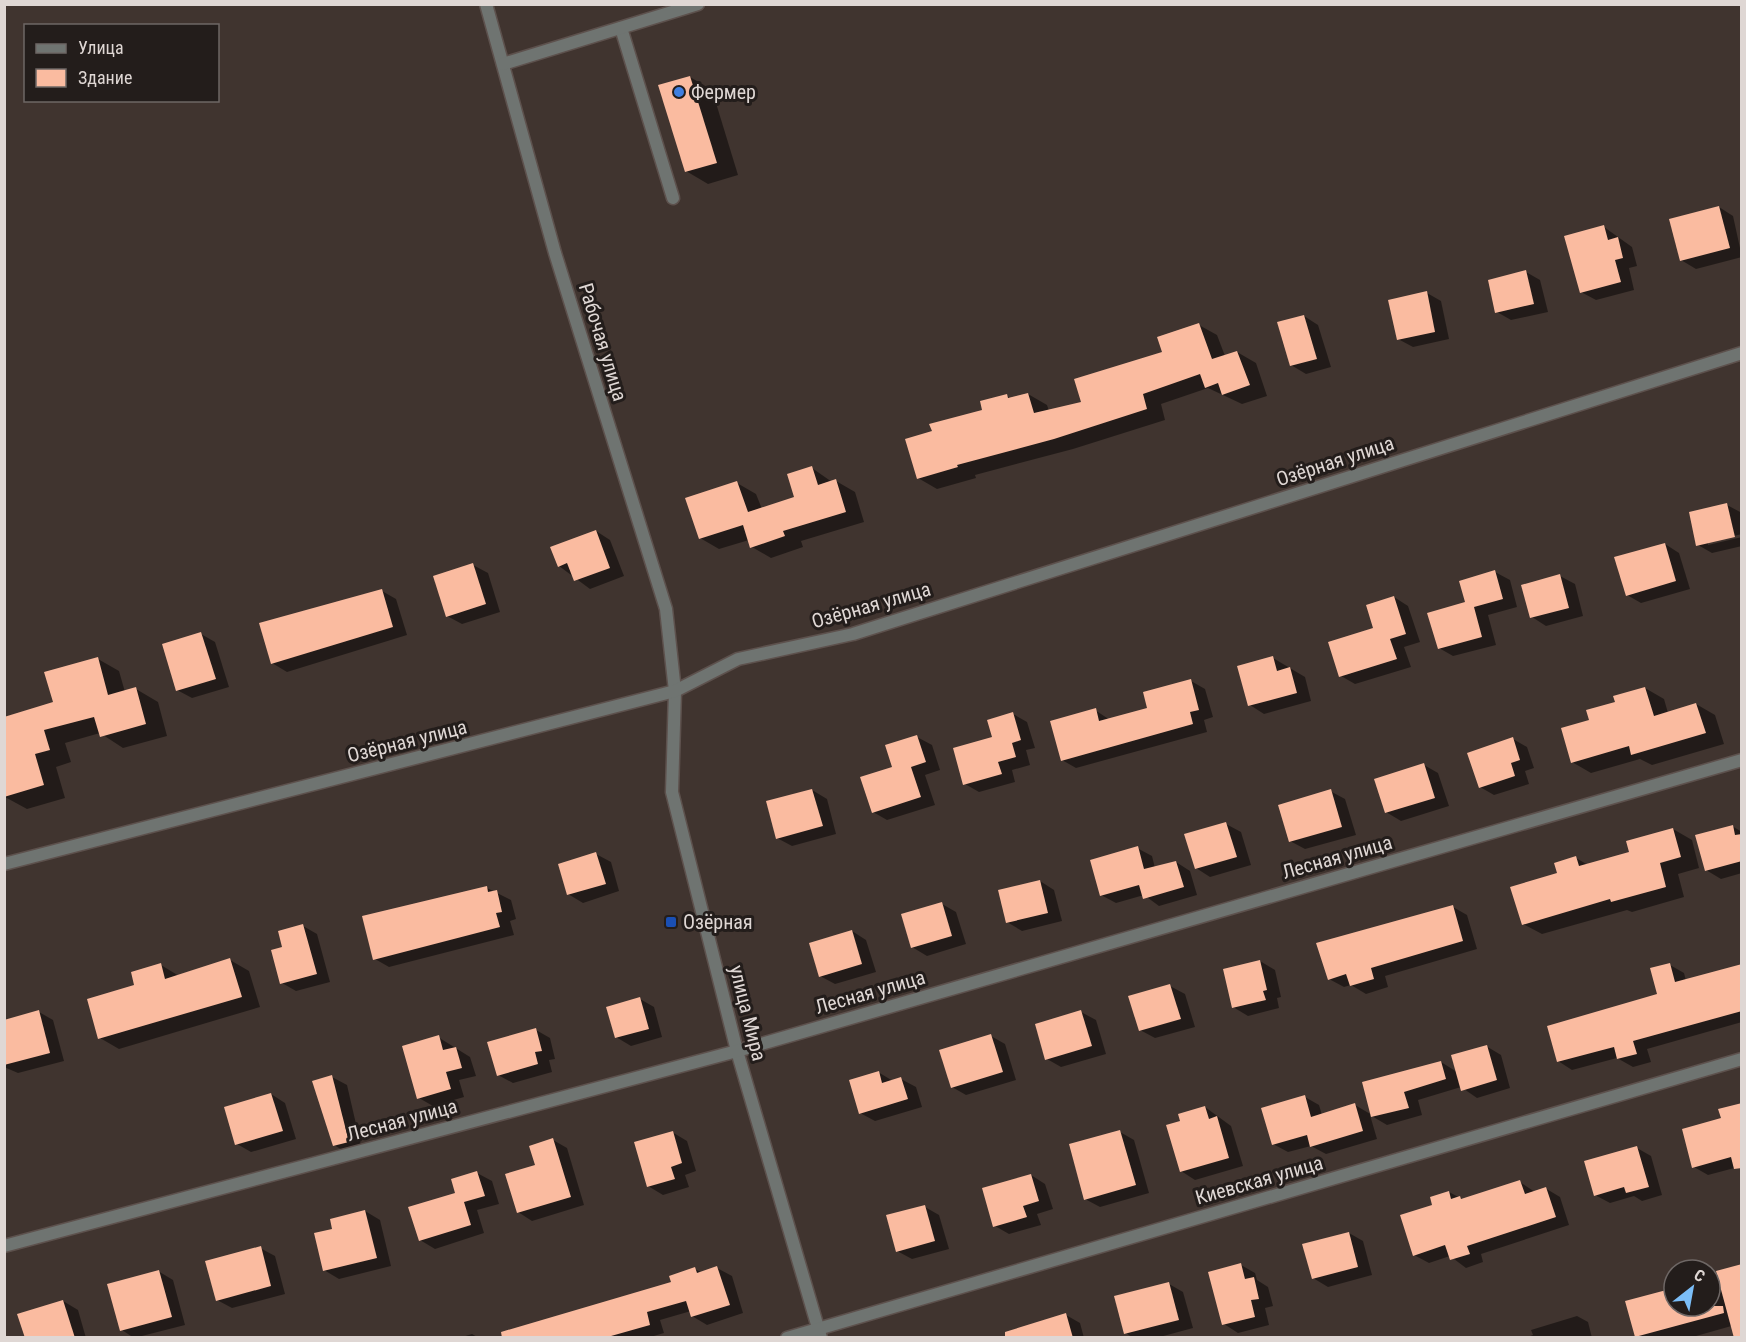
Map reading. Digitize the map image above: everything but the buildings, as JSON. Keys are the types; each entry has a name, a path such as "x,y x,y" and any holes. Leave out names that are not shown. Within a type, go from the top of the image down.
{"street":[{"name":"Рабочая улица","path":"486,4 555,254 666,609 675,692"},
{"path":"503,64 699,4"},
{"path":"621,28 673,198"},
{"name":"Озёрная улица","path":"4,864 675,692 738,659 853,634 1742,352"},
{"name":"улица Мира","path":"675,692 672,792 737,1051 820,1333"},
{"name":"Лесная улица","path":"4,1246 737,1051 1742,760"},
{"name":"Киевская улица","path":"786,1338 820,1333 1742,1059"}],"place":[{"name":"Фермер","path":"679,92"},
{"name":"Озёрная","path":"671,922"}]}
